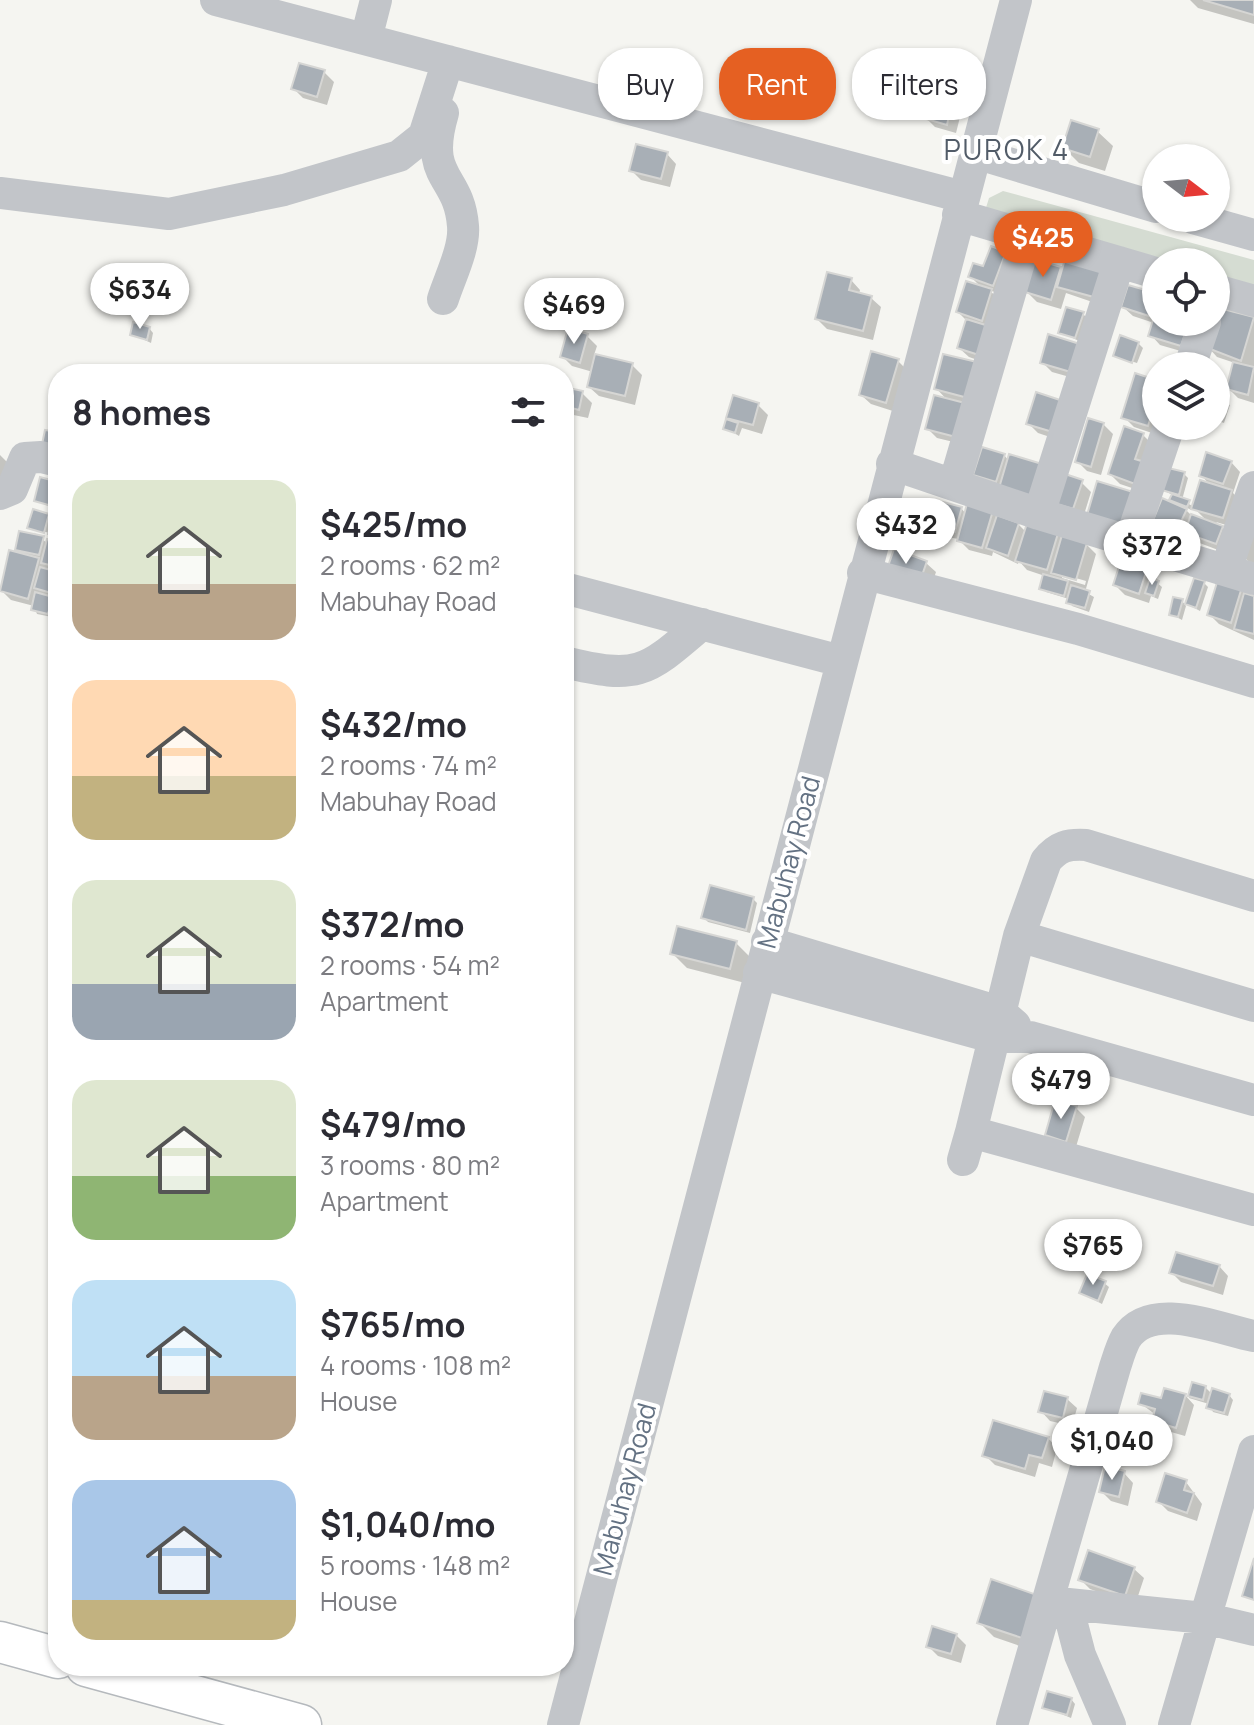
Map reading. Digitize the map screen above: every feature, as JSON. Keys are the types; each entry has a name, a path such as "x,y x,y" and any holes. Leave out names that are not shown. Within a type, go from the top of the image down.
{"main road":[{"path":"0,1642 48,1655"},
{"path":"122,1676 301,1725"}],"street":[{"path":"216,0 453,63 961,206 1027,235 1142,269"},
{"path":"366,39 376,0"},
{"name":"Mabuhay Road","path":"563,1725 863,573 1016,0"},
{"path":"0,193 169,214 284,190 399,156 424,136 453,63"},
{"path":"443,299 464,229 459,205 437,166 435,144 453,63"},
{"path":"975,153 1142,203"},
{"path":"1230,228 1254,235"},
{"path":"954,485 1027,235"},
{"path":"1039,514 1119,262"},
{"path":"1230,294 1254,301"},
{"path":"1130,542 1164,440"},
{"path":"0,494 12,489 25,458 48,459"},
{"path":"892,464 1039,514 1240,574 1254,488"},
{"path":"863,573 1078,629 1254,682"},
{"path":"574,591 841,661"},
{"path":"574,665 599,671 631,672 661,659 702,624"},
{"path":"1254,896 1086,845 1072,844 1054,851 1046,861 1019,936 967,1146 1254,1210"},
{"path":"1019,936 1254,1006"},
{"path":"767,942 920,1004"},
{"path":"759,973 920,1004 1254,1100"},
{"path":"1012,1725 1058,1603 1115,1367 1127,1337 1141,1324 1162,1317 1254,1336"},
{"path":"1219,1329 1238,1338 1254,1358"},
{"path":"1174,1725 1254,1451"},
{"path":"1058,1603 1204,1618 1254,1630"},
{"path":"1058,1603 1110,1725"}],"shaded area":[{"path":"1003,191 1142,229 1142,232 1210,248 1142,248 1142,258 985,211 989,198"},
{"path":"1230,253 1254,260 1254,291 1230,285"}],"building":[{"path":"1203,0 1254,0 1254,15"},
{"path":"299,63 325,70 317,97 291,89"},
{"path":"930,120 948,120 947,125"},
{"path":"1071,120 1099,129 1090,157 1062,148"},
{"path":"636,144 668,152 661,179 629,171"},
{"path":"991,246 1006,252 993,286 968,277 973,263 983,266"},
{"path":"1034,259 1061,267 1051,300 1025,292"},
{"path":"1065,259 1108,271 1101,299 1057,287"},
{"path":"827,272 852,278 849,290 872,296 863,331 815,319"},
{"path":"966,281 992,289 982,321 956,312"},
{"path":"1128,285 1142,289 1142,314 1121,307"},
{"path":"1066,307 1084,312 1075,338 1058,333"},
{"path":"1230,311 1254,317 1241,361 1230,357 1230,352 1205,347 1209,336 1230,336"},
{"path":"966,319 992,327 982,356 957,348"},
{"path":"133,322 150,327 147,340 130,335"},
{"path":"568,328 588,334 580,363 560,357"},
{"path":"1048,334 1083,345 1074,373 1040,363"},
{"path":"1120,335 1139,342 1132,363 1113,356"},
{"path":"1148,336 1184,336 1181,346"},
{"path":"871,351 899,359 886,403 859,395"},
{"path":"595,354 633,363 625,396 587,387"},
{"path":"943,354 977,362 968,398 934,389"},
{"path":"1233,362 1254,367 1248,395 1230,390"},
{"path":"1135,373 1142,375 1142,424 1121,418"},
{"path":"574,389 583,391 579,410 574,409"},
{"path":"1036,392 1066,402 1056,433 1026,424"},
{"path":"733,395 759,403 753,425 726,418"},
{"path":"934,395 965,403 956,437 925,429"},
{"path":"1088,418 1104,423 1091,467 1075,462"},
{"path":"726,419 738,423 735,433 723,429"},
{"path":"1124,426 1142,432 1135,459 1151,464 1143,487 1108,474"},
{"path":"45,430 48,430 48,451 41,449"},
{"path":"982,447 1005,454 996,482 973,475"},
{"path":"1206,452 1232,461 1223,484 1199,476"},
{"path":"1009,454 1042,464 1031,498 999,488"},
{"path":"1164,467 1185,472 1179,495 1158,489"},
{"path":"1059,472 1083,480 1073,509 1049,502"},
{"path":"40,477 48,479 48,505 34,501"},
{"path":"1200,480 1232,490 1223,518 1191,509"},
{"path":"1097,481 1133,492 1123,526 1087,515"},
{"path":"1172,494 1190,500 1187,507 1169,500"},
{"path":"1162,498 1187,509 1177,530 1153,520"},
{"path":"968,500 994,507 982,548 957,541"},
{"path":"943,502 962,507 955,532 936,527"},
{"path":"33,509 48,514 44,533 27,528"},
{"path":"1191,514 1223,526 1216,544 1185,533"},
{"path":"997,515 1019,523 1008,556 986,548"},
{"path":"1028,520 1059,530 1047,570 1015,561"},
{"path":"19,531 44,536 39,555 15,550"},
{"path":"1062,535 1087,543 1076,580 1051,573"},
{"path":"47,539 48,565 41,563"},
{"path":"894,549 927,561 919,584 886,572"},
{"path":"9,550 39,558 28,599 0,591"},
{"path":"1122,557 1148,566 1139,594 1113,585"},
{"path":"40,567 48,569 48,592 34,588"},
{"path":"1043,574 1068,581 1064,596 1039,589"},
{"path":"1150,578 1159,581 1154,596 1145,593"},
{"path":"1194,578 1205,581 1196,608 1185,604"},
{"path":"1218,579 1242,587 1231,623 1207,615"},
{"path":"1071,585 1090,591 1085,608 1066,603"},
{"path":"35,592 48,596 48,614 31,610"},
{"path":"1244,593 1254,596 1254,634 1234,629"},
{"path":"1173,597 1183,599 1178,617 1169,615"},
{"path":"710,885 754,897 746,930 701,918"},
{"path":"677,926 737,941 730,969 670,954"},
{"path":"1055,1100 1077,1106 1066,1142 1045,1135"},
{"path":"1176,1252 1220,1265 1213,1286 1169,1273"},
{"path":"1087,1274 1106,1281 1098,1301 1079,1293"},
{"path":"1192,1382 1206,1386 1203,1400 1188,1396"},
{"path":"1164,1388 1186,1394 1176,1428 1152,1421 1155,1409 1138,1404 1141,1393 1161,1398"},
{"path":"1212,1388 1230,1394 1224,1413 1206,1408"},
{"path":"1044,1391 1068,1397 1063,1418 1038,1412"},
{"path":"993,1420 1049,1437 1042,1458 1029,1455 1025,1469 982,1456"},
{"path":"1105,1466 1125,1471 1119,1497 1099,1492"},
{"path":"1165,1473 1187,1480 1184,1490 1194,1493 1187,1513 1156,1502"},
{"path":"1088,1550 1135,1567 1125,1596 1078,1580"},
{"path":"1254,1558 1254,1600 1242,1596"},
{"path":"991,1579 1037,1595 1022,1638 977,1623"},
{"path":"932,1626 957,1634 951,1654 926,1647"},
{"path":"1047,1691 1072,1698 1067,1715 1042,1708"}],"district":[{"name":"PUROK 4","path":"1007,149"}]}
